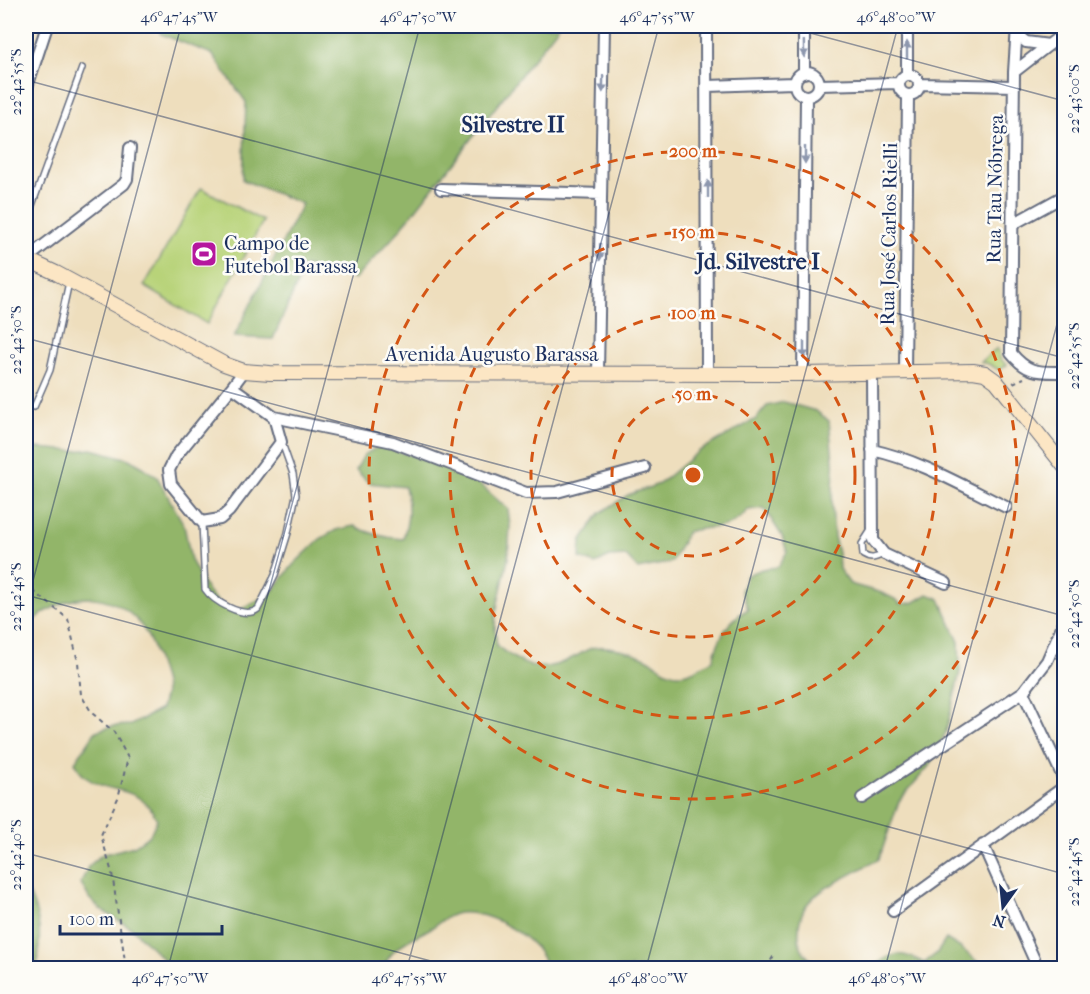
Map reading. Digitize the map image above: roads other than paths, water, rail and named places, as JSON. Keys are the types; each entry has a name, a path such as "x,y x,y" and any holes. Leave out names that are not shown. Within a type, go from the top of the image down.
{"street":[{"path":"26,90 47,26"},
{"path":"598,374 604,26"},
{"path":"706,26 708,86 707,374"},
{"path":"804,26 804,73"},
{"path":"819,86 903,79 912,75 920,84 917,93 908,96 899,89 903,79 907,26"},
{"path":"1017,30 1026,42 1049,45"},
{"name":"Rua Tau Nóbrega","path":"1017,30 1014,72 1011,353 1021,365 1036,372 1065,372"},
{"path":"1014,72 1065,33"},
{"path":"794,83 799,75 813,74 819,86"},
{"path":"708,86 794,83"},
{"path":"794,83 797,92 806,97 814,94 819,86"},
{"path":"920,84 1014,86"},
{"name":"Rua José Carlos Rielli","path":"905,372 908,96"},
{"path":"803,374 806,97"},
{"path":"26,259 124,184 127,179 130,148"},
{"path":"441,189 601,194"},
{"path":"1013,224 1065,196"},
{"name":"Avenida Augusto Barassa","path":"26,259 70,280 224,364 244,371 598,374 973,371 985,373 996,381 1065,466"},
{"path":"244,371 176,456 169,470 171,483 202,522 220,519 229,511 281,442 274,417"},
{"path":"872,373 873,540 881,551 946,583"},
{"path":"232,387 274,417 393,442 526,493 557,492 645,468"},
{"path":"872,450 914,463 1006,507"},
{"path":"862,798 1023,692 1047,661 1065,622"},
{"path":"1023,692 1065,779"},
{"path":"894,911 1065,787"},
{"path":"983,845 1038,969"}],"lane":[{"path":"26,222 82,68"},
{"path":"34,407 50,370 70,280"},
{"path":"202,522 205,589 232,608 248,614 253,613 258,609 275,575 288,533 296,495 293,474 281,442"},
{"path":"872,529 862,544 863,555 874,559 881,551"}],"place":[{"name":"Campo de Futebol Barassa","path":"204,254"}],"district":[{"name":"Silvestre II","path":"513,125"},
{"name":"Jd. Silvestre I","path":"758,262"}]}
